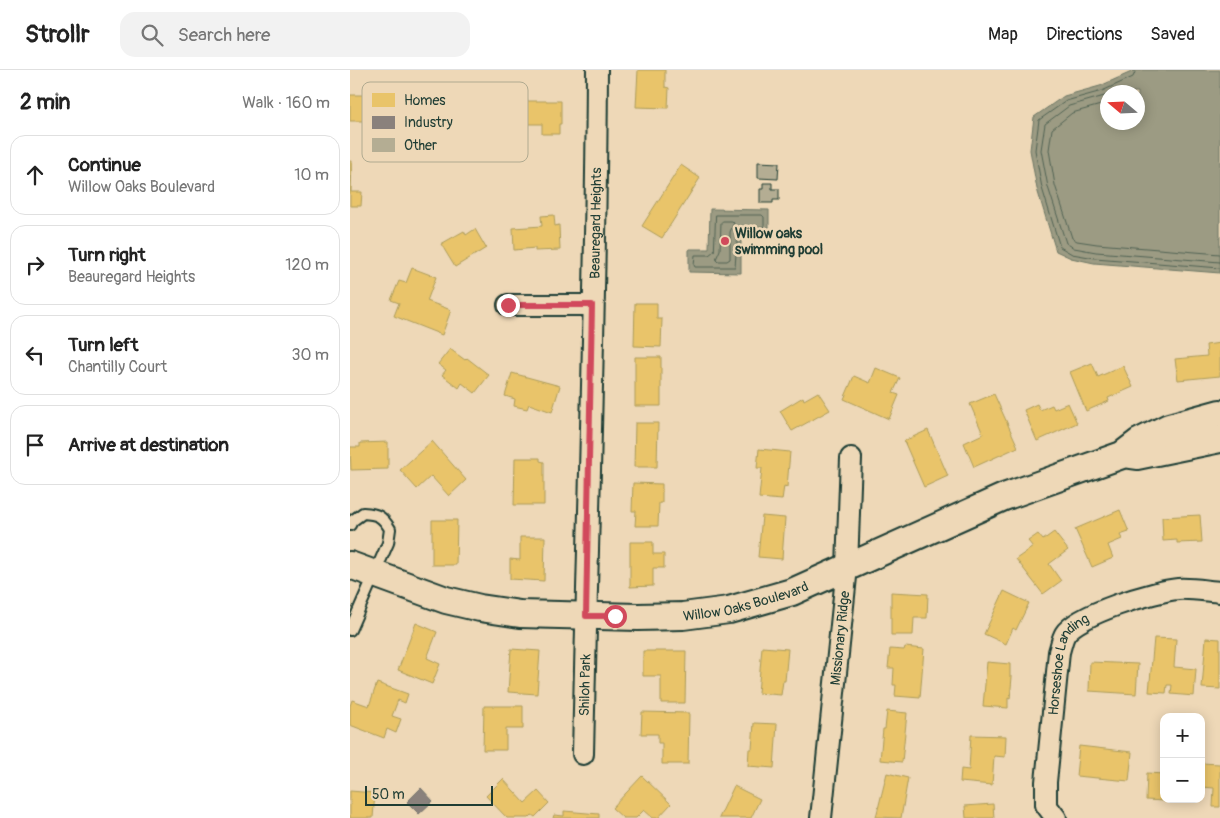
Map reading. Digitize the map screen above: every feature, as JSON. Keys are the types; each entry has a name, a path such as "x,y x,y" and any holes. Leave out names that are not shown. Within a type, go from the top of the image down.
{"street":[{"name":"Beauregard Heights","path":"586,616 592,305 596,208 597,70"},
{"path":"508,305 592,305"},
{"name":"Willow Oaks Boulevard","path":"350,565 446,600 480,608 520,614 683,616 729,610 792,592 1004,497 1122,455 1139,442 1170,428 1220,413"},
{"name":"Willow Oaks Boulevard","path":"1122,455 1137,456 1220,439"},
{"name":"Missionary Ridge","path":"821,818 847,567 851,458"},
{"name":"Horseshoe Landing","path":"1056,818 1046,805 1046,782 1059,652 1066,632 1081,621 1104,610 1141,597 1179,589 1220,592"},
{"name":"Shiloh Park","path":"583,754 586,616"}],"lane":[{"path":"350,525 352,521 363,513 383,518 390,528 388,543 350,630"}],"water":[{"path":"1136,70 1220,70 1220,273 1094,263 1071,258 1056,251 1037,189 1030,150 1034,117 1064,96 1100,86 1100,130 1145,130 1145,85 1102,85"},
{"name":"Willow oaks swimming pool","path":"710,209 769,210 769,233 741,233 741,273 689,272 689,249 709,249"}],"building: Homes":[{"path":"638,70 665,70 665,87 669,88 668,108 636,107"},
{"path":"350,95 362,95 362,121 350,121"},
{"path":"528,101 561,101 559,134 542,134 542,124 528,124"},
{"path":"350,161 352,161 351,192 362,192 361,206 350,206"},
{"path":"681,165 700,178 662,238 642,226"},
{"path":"554,215 555,226 559,225 560,250 535,251 535,248 514,250 513,228 542,226 541,216"},
{"path":"475,229 486,248 455,267 441,244 464,231 466,235"},
{"path":"412,268 436,277 427,301 451,310 442,335 394,316 399,303 391,300 399,281 406,283"},
{"path":"635,303 657,303 657,319 662,319 661,347 634,346"},
{"path":"1220,343 1220,376 1178,380 1175,359 1207,356 1206,345"},
{"path":"450,349 465,360 467,358 489,375 475,393 462,383 459,388 442,375 446,370 438,364"},
{"path":"635,357 661,357 661,406 635,406"},
{"path":"1092,363 1098,377 1123,366 1133,387 1108,398 1109,401 1086,411 1070,372"},
{"path":"876,368 900,378 893,393 899,395 889,419 844,399 854,376 870,383"},
{"path":"512,373 560,386 552,412 529,404 527,409 514,406 515,399 505,396"},
{"path":"818,392 830,410 792,431 780,411 803,397 804,400"},
{"path":"994,394 1018,447 974,467 964,443 983,434 970,404"},
{"path":"1068,403 1077,423 1037,441 1024,410 1037,404 1040,410 1052,405 1054,409"},
{"path":"635,423 658,423 657,467 634,467"},
{"path":"928,430 948,476 924,487 904,441"},
{"path":"432,441 466,480 449,496 431,476 417,489 400,470"},
{"path":"388,442 388,469 351,470 350,447 360,447 360,443"},
{"path":"759,449 790,452 787,487 784,486 782,500 759,498 762,468 757,468"},
{"path":"515,458 540,458 540,461 544,462 544,505 514,505"},
{"path":"633,483 662,484 662,503 659,503 658,526 635,526 636,511 632,511"},
{"path":"1120,510 1129,532 1120,535 1122,539 1108,545 1113,558 1092,567 1075,529"},
{"path":"1200,515 1202,542 1177,543 1177,540 1163,541 1162,517"},
{"path":"762,516 785,518 782,559 758,557"},
{"path":"432,520 457,520 456,565 432,565"},
{"path":"1054,532 1068,550 1049,564 1061,581 1043,594 1016,559 1033,547 1028,541 1038,534 1043,540"},
{"path":"520,537 545,537 544,581 510,579 510,559 520,560"},
{"path":"630,542 653,542 653,554 664,554 664,568 653,568 653,586 630,587"},
{"path":"1004,591 1029,603 1016,630 1013,628 1006,644 984,634"},
{"path":"891,592 928,594 927,618 914,618 913,635 891,635"},
{"path":"416,623 437,632 427,658 440,664 432,684 398,670"},
{"path":"1154,638 1176,639 1174,667 1196,669 1194,696 1171,694 1172,685 1167,685 1166,693 1149,692"},
{"path":"1206,638 1220,639 1220,689 1202,688"},
{"path":"762,647 788,649 785,681 783,681 781,695 758,693"},
{"path":"905,647 924,649 920,698 895,696 896,685 893,685 894,668 888,668 890,649 904,650"},
{"path":"511,649 540,651 537,694 508,692"},
{"path":"643,651 686,651 685,703 661,703 661,676 643,676"},
{"path":"987,662 1010,664 1010,677 1012,677 1008,708 983,706"},
{"path":"1090,662 1138,664 1136,694 1089,691"},
{"path":"377,683 408,694 405,703 398,700 392,716 401,719 396,733 387,729 384,738 350,725 350,706 352,700 369,706"},
{"path":"484,706 523,706 523,729 506,729 506,750 483,750"},
{"path":"887,711 907,713 902,762 880,760"},
{"path":"642,712 689,713 688,764 662,764 662,743 658,743 658,734 641,734"},
{"path":"754,723 777,724 774,768 748,766 749,749 752,749"},
{"path":"971,735 1006,736 1005,757 994,756 992,785 960,782 961,769 969,770"},
{"path":"1079,746 1132,752 1129,781 1076,776"},
{"path":"1205,763 1220,764 1220,807 1213,807 1214,788 1205,787"},
{"path":"887,773 908,778 901,818 876,817"},
{"path":"1147,773 1160,774 1160,801 1146,800"},
{"path":"642,776 671,804 658,818 653,818 644,810 636,818 623,818 612,808"},
{"path":"503,779 525,803 538,791 549,803 535,817 532,815 529,818 507,818 486,796"},
{"path":"734,786 760,799 751,818 719,818"},
{"path":"350,791 375,793 373,818 350,818"},
{"path":"993,804 994,818 966,818 965,806"},
{"path":"564,811 599,814 599,818 553,818 554,815 564,816"}],"building: Industry":[{"path":"421,788 433,801 419,814 407,802"}],"building: Other":[{"path":"758,162 779,163 778,179 758,178"},
{"path":"763,183 772,183 772,189 779,189 779,200 773,200 773,203 760,203 760,189 763,189"}],"place":[{"name":"Willow oaks swimming pool","path":"725,241"}],"route":[{"path":"508,305 592,305 586,616 615,616"}]}
